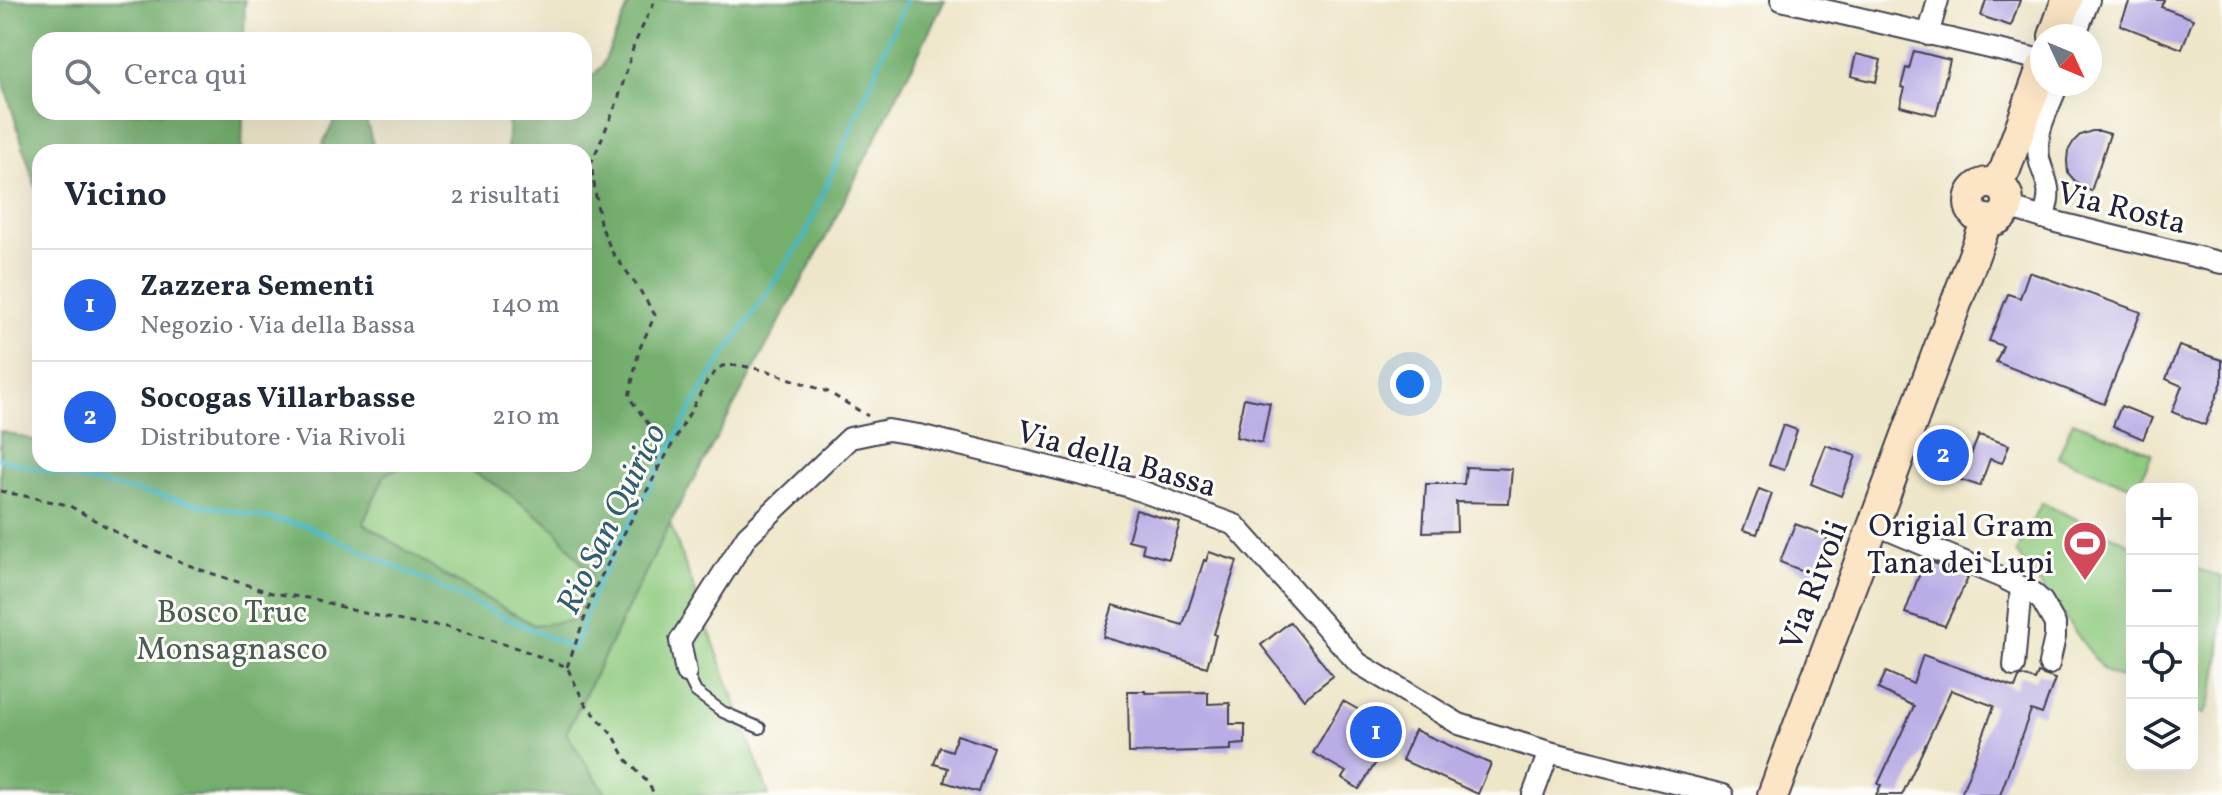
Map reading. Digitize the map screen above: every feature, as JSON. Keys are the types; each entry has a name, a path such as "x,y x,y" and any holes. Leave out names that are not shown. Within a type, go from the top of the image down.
{"street":[{"path":"1781,0 2030,57"},
{"path":"1928,35 1938,0"},
{"path":"2058,24 2067,0"},
{"path":"2080,24 2089,0"},
{"name":"Via Rivoli","path":"1773,795 1978,239 1997,204 2005,170 2032,96"},
{"path":"2043,218 2050,190 2038,145 2053,96"},
{"name":"Via Rosta","path":"1997,204 2222,263"},
{"name":"Via della Bassa","path":"686,672 680,641 747,536 850,438 888,430 1127,486 1235,525 1358,663 1459,724 1549,752 1723,795"},
{"path":"1874,524 2033,593 2042,601 2055,624 2049,664"},
{"path":"2014,666 2021,587"},
{"path":"1533,795 1549,752"}],"lane":[{"path":"686,672 696,692 723,712 760,728"}],"path":[{"path":"592,162 618,100 634,45 655,0"},
{"path":"592,171 600,223 612,252 655,315 639,350 629,397 652,429 658,470"},
{"path":"567,667 597,584 709,378 722,366 738,365 768,371 828,392 888,430"},
{"path":"0,491 68,505 130,540 213,574 272,593 314,599 416,624 447,627 567,667 584,702 615,738 626,759 655,795"}],"green space":[{"path":"1,0 245,0 244,32 32,32 32,120 243,120 242,144 32,144 32,176 0,70"},
{"name":"Bosco Truc Monsagnasco","path":"631,0 945,0 825,239 670,523 566,733 607,795 0,795 0,431 32,440 32,472 390,472 385,474 363,523 449,578 534,625 571,621 591,575 554,528 497,485 472,472 592,472 592,144 507,144 509,120 592,120 592,77 602,66"},
{"path":"335,120 366,120 373,144 323,144"},
{"path":"2073,421 2152,453 2140,483 2126,485 2058,457"},
{"path":"472,472 497,485 554,528 591,576 571,621 534,625 449,578 363,523 385,474"},
{"name":"Origial Gram Tana dei Lupi","path":"2042,503 2126,542 2126,680 2104,671 2016,552"},
{"path":"670,523 769,795 607,795 566,733"},
{"path":"2198,569 2222,577 2218,668 2204,714 2198,712"}],"building":[{"path":"1986,0 2020,0 2011,26 1981,16"},
{"path":"2130,0 2164,0 2161,7 2193,19 2182,49 2120,25"},
{"path":"1914,51 1950,60 1936,115 1900,106 1905,88 1901,87"},
{"path":"1856,54 1881,60 1876,82 1851,76"},
{"path":"2092,131 2110,134 2091,191 2068,173 2067,161 2074,141"},
{"path":"2029,272 2141,312 2104,404 1996,362 2003,346 1989,341 2008,294 2020,298"},
{"path":"2179,346 2222,360 2222,382 2205,425 2172,412 2182,386 2166,379"},
{"path":"1244,398 1270,403 1262,443 1236,437"},
{"path":"2121,406 2152,418 2143,439 2113,426"},
{"path":"1783,425 1797,430 1784,470 1769,465"},
{"path":"1979,435 2009,445 2002,463 1990,459 1980,486 1961,480 1964,473 1928,460 1934,444 1970,457"},
{"path":"1826,445 1856,456 1841,496 1811,484"},
{"path":"1466,467 1512,469 1509,503 1456,502 1457,531 1423,532 1426,484 1464,484"},
{"path":"1759,489 1772,494 1757,534 1743,530"},
{"path":"1136,510 1180,523 1169,559 1142,552 1144,544 1128,540"},
{"path":"1795,524 1828,536 1813,575 1780,562"},
{"path":"1209,552 1237,561 1207,667 1103,637 1113,605 1183,625"},
{"path":"1925,559 1968,578 1945,626 1905,613"},
{"path":"1290,622 1333,676 1304,699 1261,645"},
{"path":"1923,655 2015,688 2022,676 2035,680 2038,673 2055,679 2042,714 2031,710 2000,795 1961,795 1994,706 1951,690 1902,795 1876,795 1881,785 1878,784 1914,706 1878,689 1886,672 1913,684"},
{"path":"1128,691 1208,692 1208,704 1230,703 1230,724 1245,724 1245,744 1231,745 1231,750 1129,753"},
{"path":"1343,701 1373,718 1361,739 1382,753 1359,789 1342,778 1346,772 1313,753"},
{"path":"1415,730 1491,764 1478,794 1402,760"},
{"path":"957,735 994,747 979,792 944,782 948,768 934,764 940,747 952,751"}],"waterway":[{"name":"Rio San Quirico","path":"51,472 307,526 574,649 597,584 693,406 804,238 906,0"},
{"name":"Rio San Quirico","path":"0,459 32,467"}],"place":[{"name":"Socogas Villarbasse","path":"1943,455"},
{"name":"Origial Gram Tana dei Lupi","path":"2085,582"},
{"name":"Zazzera Sementi","path":"1376,732"}]}
